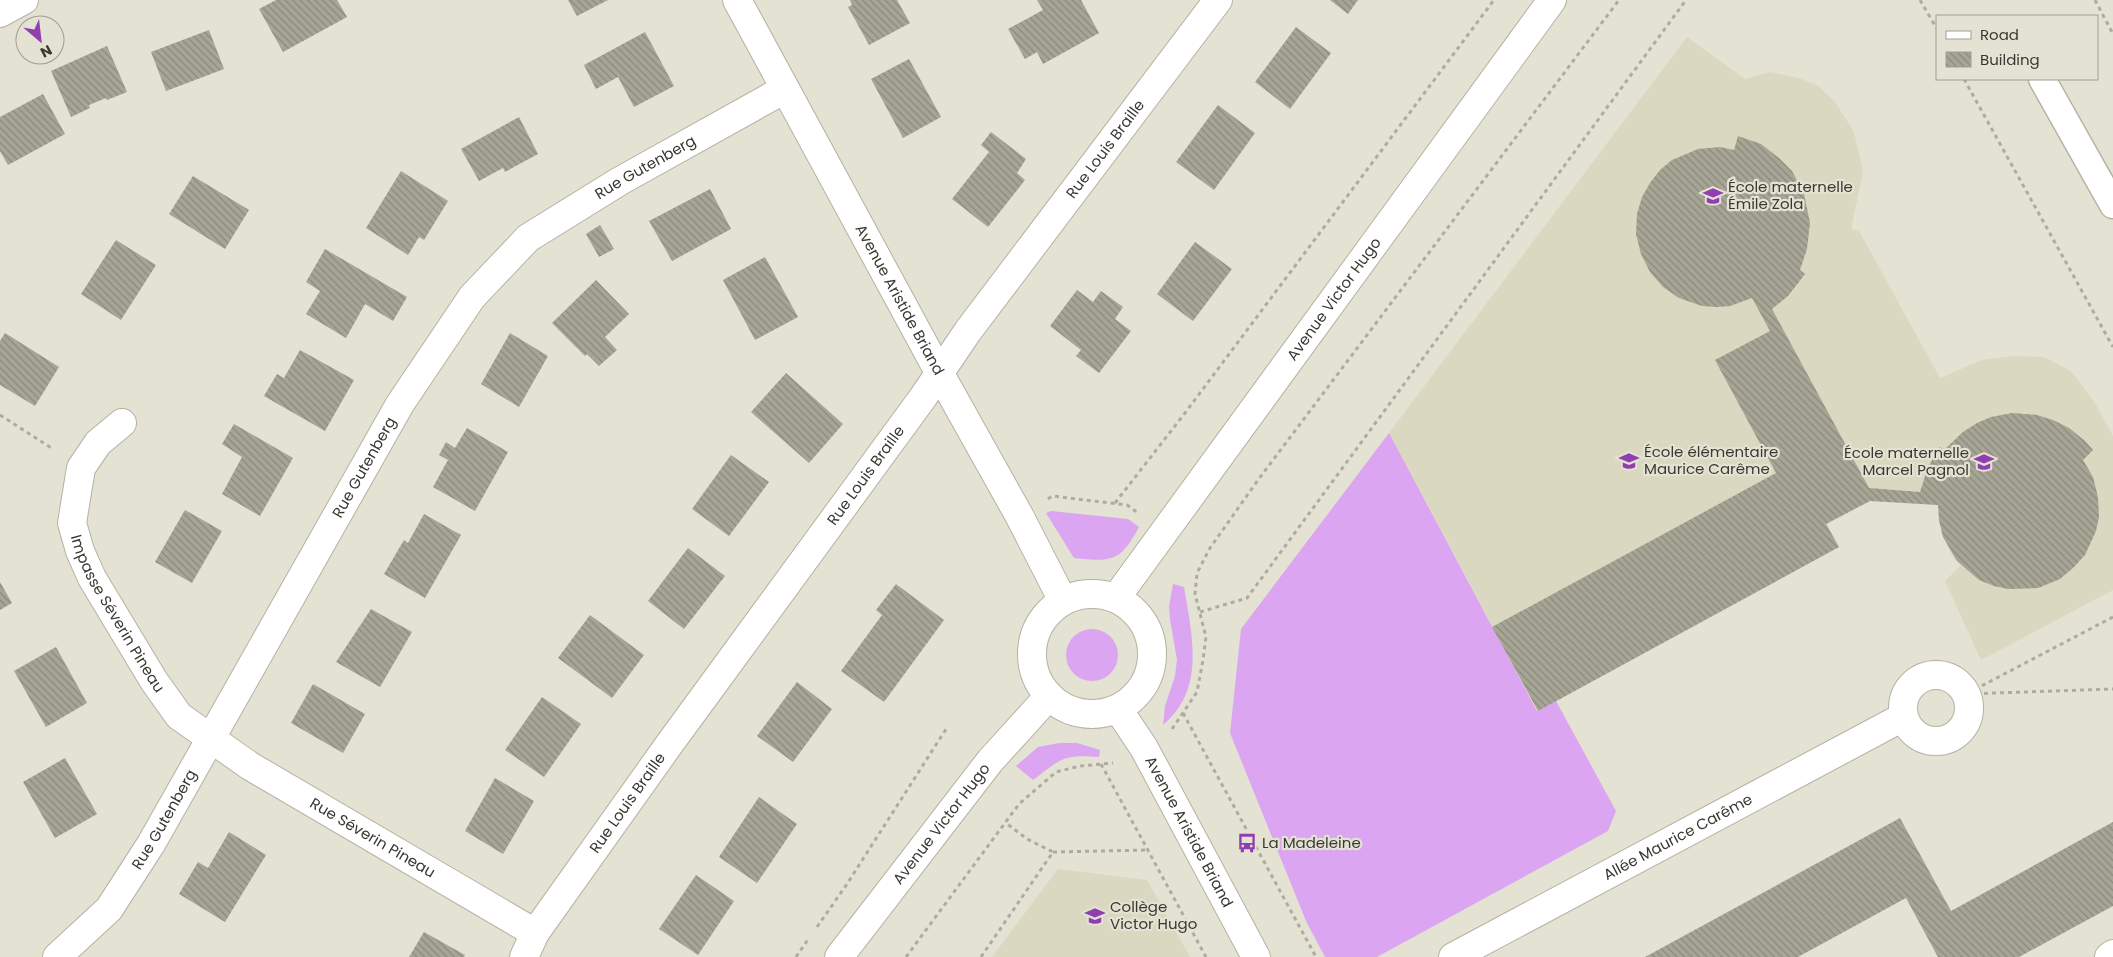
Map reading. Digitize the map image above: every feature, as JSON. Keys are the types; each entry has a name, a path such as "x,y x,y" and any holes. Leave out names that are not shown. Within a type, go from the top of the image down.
{"street":[{"path":"0,13 24,0"},
{"name":"Avenue Aristide Briand","path":"737,0 940,374 1020,517 1063,601"},
{"name":"Rue Louis Braille","path":"530,945 674,738 940,374 968,330 1218,0"},
{"name":"Avenue Victor Hugo","path":"1116,598 1552,0"},
{"path":"2043,80 2113,205"},
{"name":"Rue Gutenberg","path":"57,957 109,909 150,844 400,404 472,297 528,238 620,182 785,89"},
{"name":"Impasse Séverin Pineau","path":"122,423 98,443 81,468 72,523 80,552 92,578 154,681 179,716 212,737"},
{"path":"1098,593 1116,598 1133,608 1146,624 1152,642 1152,662 1146,681 1134,697 1118,709 1104,713 1089,714 1067,708 1049,696 1038,681 1032,663 1032,645 1038,628 1048,612 1063,601 1080,595 1098,593"},
{"path":"1926,676 1947,676 1962,687 1969,705 1966,723 1956,735 1946,740 1928,740 1918,736 1908,728 1903,717 1904,697 1916,681 1926,676"},
{"name":"Avenue Victor Hugo","path":"839,957 990,761 1049,696"},
{"name":"Avenue Aristide Briand","path":"1118,709 1144,748 1256,957"},
{"name":"Allée Maurice Carême","path":"1453,957 1903,717"},
{"name":"Rue Séverin Pineau","path":"212,737 250,766 530,945"},
{"path":"2108,957 2113,954"}],"path":[{"path":"1115,503 1186,413 1494,0"},
{"path":"906,957 1019,804 1056,772 1080,766 1120,762 1168,734 1197,692 1206,637 1195,594 1198,573 1210,548 1258,480 1619,0"},
{"path":"1200,612 1247,598 1686,0"},
{"path":"1920,0 1936,27"},
{"path":"2095,0 2113,34"},
{"path":"1965,80 2113,347"},
{"path":"0,415 81,468"},
{"path":"1020,517 1052,496 1127,505 1142,516"},
{"path":"1966,694 2113,617"},
{"path":"1966,694 2113,689"},
{"path":"1183,713 1316,957"},
{"path":"796,957 847,884 948,726"},
{"path":"1100,764 1206,957"},
{"path":"1006,823 1027,839 1053,852 1148,850"},
{"path":"981,957 1053,852"}],"shaded area":[{"path":"1687,37 1745,79 1770,72 1799,78 1818,86 1835,102 1854,132 1863,172 1851,229 1859,231 1940,378 1982,360 2012,356 2044,357 2072,372 2095,403 2113,436 2113,590 1981,660 1945,581 1961,565 1953,557 1943,537 1938,505 1870,501 1827,524 1839,547 1538,711 1389,433"},
{"path":"1389,433 1537,711 1556,701 1616,811 1608,831 1377,957 1325,957 1306,921 1230,733 1241,629"},
{"path":"1051,511 1128,519 1139,527 1126,547 1114,557 1098,560 1074,558 1046,513"},
{"path":"1173,584 1184,587 1193,661 1186,695 1177,711 1163,725 1165,706 1175,676 1177,660 1169,606"},
{"path":"1087,629 1097,629 1111,636 1118,650 1118,660 1111,674 1097,681 1087,681 1077,677 1070,670 1066,660 1066,650 1070,640 1077,633"},
{"path":"1059,743 1077,743 1100,750 1099,757 1069,757 1056,763 1033,780 1016,766 1038,747"},
{"name":"Collège Victor Hugo","path":"1058,869 1147,880 1190,957 992,957"}],"building":[{"path":"276,0 337,0 347,17 283,52 259,9"},
{"path":"568,0 608,0 577,16"},
{"path":"850,0 897,0 910,23 869,45 848,7 852,5"},
{"path":"1037,0 1081,0 1099,33 1043,64 1037,52 1025,59 1008,29 1043,10"},
{"path":"1330,0 1358,0 1348,14"},
{"path":"1296,27 1331,53 1290,109 1255,82"},
{"path":"209,30 224,69 166,91 151,52"},
{"path":"645,32 674,86 634,107 618,77 596,89 584,65"},
{"path":"107,46 127,92 89,105 90,108 71,117 51,71"},
{"path":"909,59 941,117 903,138 871,79"},
{"path":"43,94 65,134 8,165 0,151 0,117"},
{"path":"1218,105 1255,133 1214,190 1176,162"},
{"path":"519,117 538,154 505,172 503,168 479,181 461,149"},
{"path":"991,132 1026,159 1017,173 1025,180 988,227 952,199 989,152 981,145"},
{"path":"1738,136 1761,144 1779,158 1792,171 1804,194 1810,223 1807,249 1800,270 1805,274 1788,296 1772,309 1869,488 1920,492 1928,467 1940,447 1944,450 1963,432 1991,417 2012,413 2037,415 2069,428 2093,450 2083,460 2093,477 2098,497 2099,517 2096,531 2085,555 2060,579 2038,588 2008,589 1979,580 1957,561 1943,537 1938,505 1870,501 1826,524 1839,547 1538,711 1492,627 1776,473 1715,360 1770,331 1752,298 1730,306 1717,307 1702,306 1679,298 1663,287 1650,272 1641,254 1636,234 1637,214 1642,197 1660,170 1672,160 1698,149 1720,147 1734,150"},
{"path":"401,171 448,201 424,240 419,237 408,255 366,228"},
{"path":"193,176 249,210 225,249 169,214"},
{"path":"710,189 731,229 672,261 649,221"},
{"path":"600,225 614,249 599,257 586,234"},
{"path":"116,240 156,265 121,320 81,294"},
{"path":"1195,242 1232,269 1193,321 1157,294"},
{"path":"325,249 407,297 393,321 365,304 346,338 306,314 320,291 306,282"},
{"path":"765,257 798,317 755,340 723,280"},
{"path":"596,280 629,314 605,337 617,350 599,366 587,354 585,356 552,323"},
{"path":"1077,290 1093,302 1101,291 1123,307 1115,319 1131,331 1099,373 1076,356 1081,350 1050,326"},
{"path":"5,333 59,367 35,406 0,385 0,341"},
{"path":"510,333 548,356 519,407 481,384"},
{"path":"300,350 354,380 325,431 264,396 277,374 284,378"},
{"path":"786,373 843,424 809,463 751,412"},
{"path":"234,424 293,458 260,516 222,494 242,457 222,444"},
{"path":"467,428 508,452 475,511 433,487 448,460 439,455 446,442 455,448"},
{"path":"731,455 769,482 729,536 692,509"},
{"path":"185,510 222,531 192,583 155,562"},
{"path":"424,514 461,535 425,598 384,574 404,540 408,543"},
{"path":"688,548 725,576 684,629 648,601"},
{"path":"0,582 12,603 0,610"},
{"path":"896,584 944,620 884,702 841,671 882,615 876,610"},
{"path":"371,609 412,632 380,687 336,662"},
{"path":"590,615 644,655 612,698 558,658"},
{"path":"56,647 87,703 46,727 14,671"},
{"path":"797,682 832,709 793,762 757,736"},
{"path":"313,684 365,714 343,753 291,723"},
{"path":"542,697 581,724 544,777 505,750"},
{"path":"65,758 97,814 55,838 23,782"},
{"path":"495,778 534,801 503,854 465,831"},
{"path":"759,797 797,824 757,883 719,857"},
{"path":"1900,818 1951,911 2113,822 2113,906 2019,957 1938,957 1906,898 1798,957 1645,957"},
{"path":"229,832 266,855 225,922 179,894 198,862 208,868"},
{"path":"696,875 734,901 698,955 659,929"},
{"path":"424,932 465,955 464,957 409,957"}],"place":[{"name":"École maternelle Émile Zola","path":"1713,196"},
{"name":"École élémentaire Maurice Carême","path":"1629,461"},
{"name":"École maternelle Marcel Pagnol","path":"1984,462"},
{"name":"La Madeleine","path":"1247,843"},
{"name":"Collège Victor Hugo","path":"1095,916"}]}
